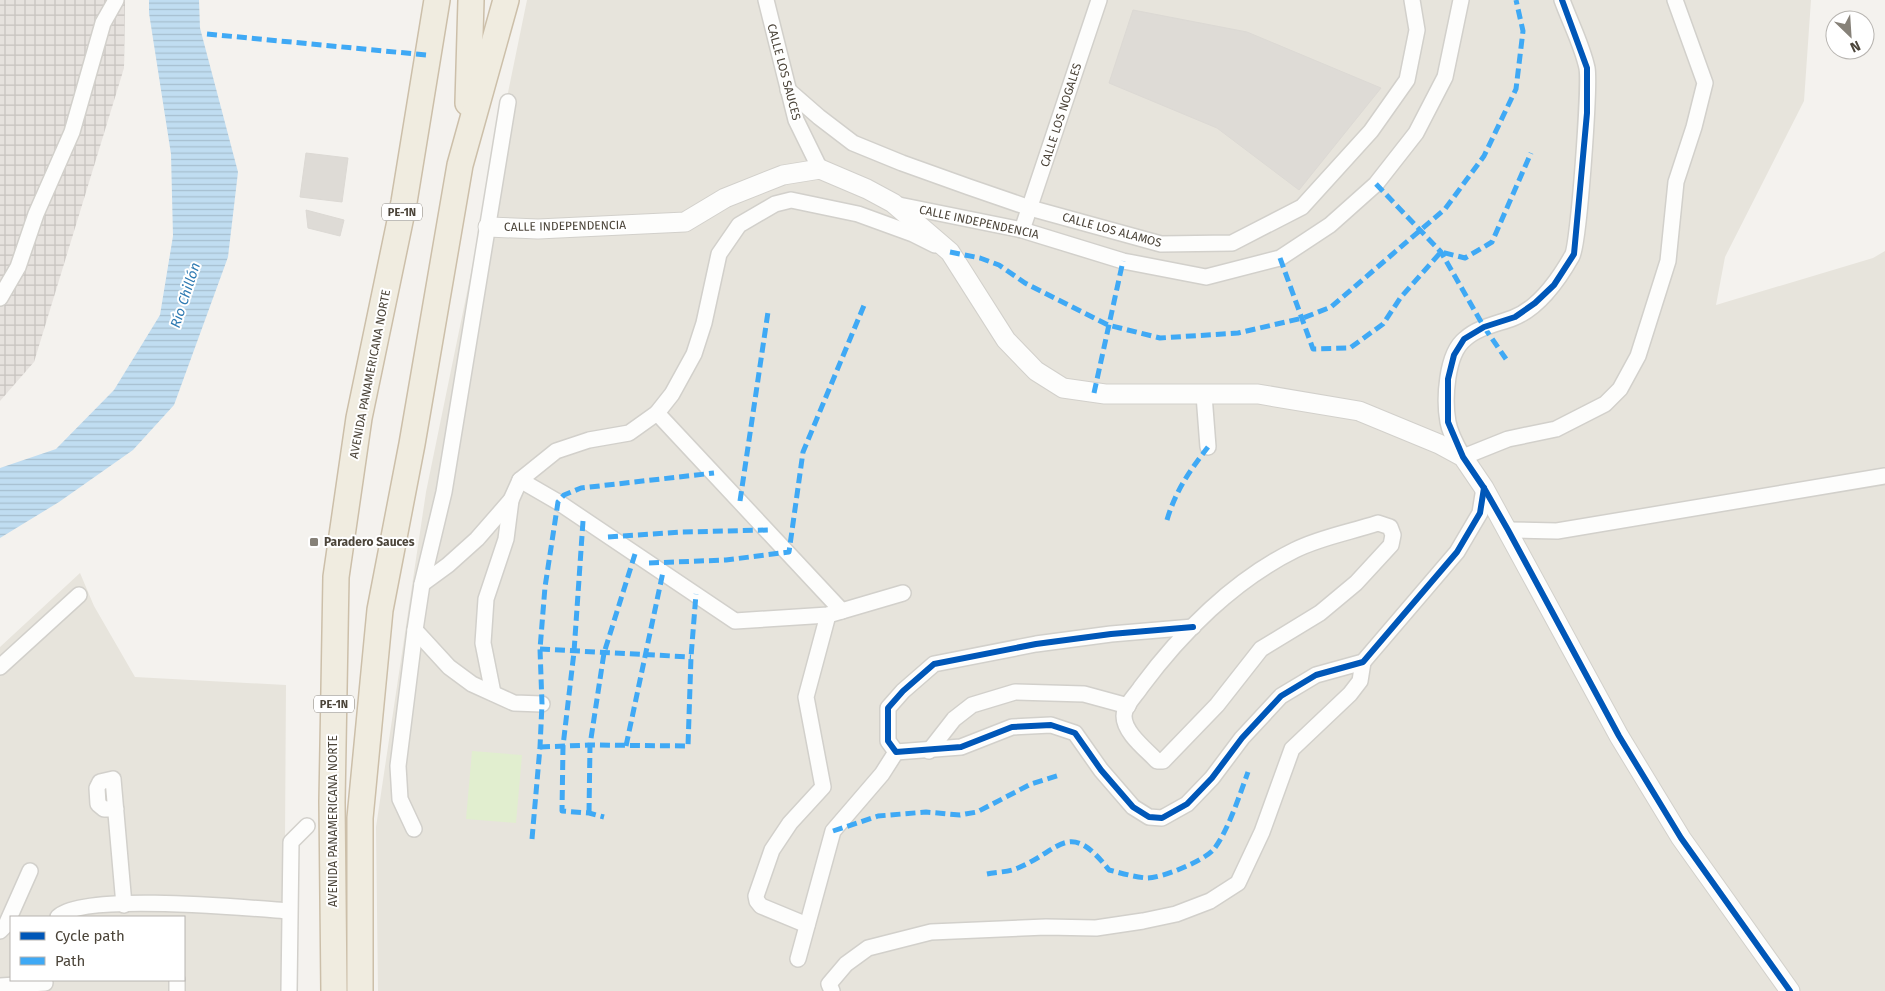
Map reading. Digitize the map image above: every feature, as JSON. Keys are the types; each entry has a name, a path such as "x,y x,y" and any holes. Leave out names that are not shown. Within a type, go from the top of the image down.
{"highway":[{"name":"AVENIDA PANAMERICANA NORTE","path":"334,991 332,802 336,576 359,418 404,202 436,0"},
{"name":"PE-1N","path":"468,136 471,0"},
{"name":"PE-1N","path":"360,991 360,818 380,610 412,444 448,226 468,136 506,0"}],"street":[{"path":"0,298 18,268 36,214 72,132 104,24 116,0"},
{"name":"CALLE LOS SAUCES","path":"766,0 796,120 820,169"},
{"name":"CALLE LOS NOGALES","path":"1022,230 1099,0"},
{"name":"CALLE LOS ALAMOS","path":"788,90 819,118 853,143 902,163 1030,208 1161,244 1232,243 1302,207 1371,131 1407,80 1416,30 1412,0"},
{"name":"CALLE INDEPENDENCIA","path":"508,102 488,227 538,229 685,222 725,198 783,174 820,169 867,189 893,204 1022,230 1123,261 1206,278 1280,258 1330,225 1376,184 1416,133 1445,78 1461,0"},
{"path":"1562,0 1587,68 1587,112 1574,254 1554,285 1535,303 1515,317 1484,327 1464,339 1454,355 1448,379 1448,422 1463,457 1484,488 1508,530 1619,736 1681,838 1790,991"},
{"path":"1463,457 1508,439 1556,429 1605,404 1620,389 1638,356 1668,261 1676,182 1694,127 1705,83 1675,0"},
{"path":"493,694 483,643 486,599 506,539 511,500 520,480 556,452 589,440 629,432 657,413 672,394 694,354 704,323 719,254 739,225 775,204 791,200 858,214 913,234 950,252"},
{"path":"893,204 950,252 1006,340 1036,371 1063,388 1105,394 1258,394 1359,411 1439,444 1463,457"},
{"path":"414,829 400,799 398,766 422,584 444,492 488,227"},
{"path":"1204,395 1208,447"},
{"path":"657,413 835,613"},
{"path":"1508,530 1557,530 1885,476"},
{"path":"520,480 558,502 735,621 835,613 904,593"},
{"path":"832,991 829,984 834,978 846,964 868,948 931,932 1046,927 1096,928 1144,921 1176,914 1210,901 1238,883 1262,832 1292,749 1350,694 1360,681 1363,662 1457,552 1480,513 1484,488"},
{"path":"422,584 448,565 476,539 511,500"},
{"path":"1378,523 1390,526 1393,535 1391,544 1356,584 1320,614 1262,649 1217,705 1163,761 1158,761 1127,726 1124,716 1128,706 1160,662 1192,627 1259,570 1295,550 1378,523"},
{"path":"0,667 79,595"},
{"path":"807,925 761,906 756,901 756,896 772,850 790,824 823,787 806,697 835,613"},
{"path":"896,752 888,741 888,708 903,691 934,664 1036,644 1111,634 1192,627"},
{"path":"416,630 449,667 472,684 514,703 542,704"},
{"path":"896,752 961,747 1012,726 1051,725 1076,733 1101,770 1133,807 1150,817 1162,818 1187,804 1205,785 1242,738 1281,696 1316,674 1363,662"},
{"path":"928,751 954,719 972,705 1016,692 1084,694 1128,706"},
{"path":"798,959 833,831 882,774 896,752"},
{"path":"116,809 124,905"},
{"path":"289,991 291,842 307,826"},
{"path":"0,931 6,925 30,871"},
{"path":"60,916 76,907 124,905 173,910 289,911"},
{"path":"0,986 47,985"}],"shaded area":[{"path":"0,0 125,0 124,68 34,362 0,401"},
{"path":"527,0 1811,0 1804,101 1725,257 1716,305 1873,258 1885,251 1885,991 378,991 376,827 426,492"},
{"path":"80,573 94,606 135,677 286,685 284,991 0,991 0,647"}],"green space":[{"path":"472,751 522,755 516,823 466,819"}],"water":[{"name":"Río Chillón","path":"149,0 199,0 200,28 238,172 228,257 174,405 133,450 59,502 0,538 0,468 56,449 114,390 160,315 173,236 171,154 149,13"}],"building":[{"path":"1133,10 1247,32 1381,88 1299,190 1217,128 1109,83"},
{"path":"306,153 348,158 342,202 300,197"},
{"path":"306,210 344,220 340,236 308,228"}],"marked path":[{"path":"950,252 980,258 999,265 1025,283 1108,325 1160,338 1238,333 1303,318 1331,307 1445,209 1484,156 1516,89 1523,31 1516,0"},
{"path":"207,34 426,55"},
{"path":"1280,258 1313,349 1350,348 1383,324 1401,297 1441,252 1465,258 1492,242 1531,153"},
{"path":"1376,184 1441,252 1484,327 1506,359"},
{"path":"1094,393 1123,261"},
{"path":"649,563 726,560 789,552 803,452 865,303"},
{"path":"740,501 768,312"},
{"path":"1167,520 1174,500 1184,482 1208,447"},
{"path":"532,839 542,704 540,649 545,587 558,502 564,495 581,488 714,473"},
{"path":"583,521 574,652 563,746 562,811 589,813 604,817"},
{"path":"608,537 682,532 768,530"},
{"path":"589,813 590,745 604,653 635,554"},
{"path":"626,746 663,572"},
{"path":"540,747 590,745 688,746 691,657 696,594"},
{"path":"540,649 691,657"},
{"path":"987,874 1014,869 1033,861 1056,847 1074,842 1095,854 1109,870 1128,875 1147,878 1182,868 1201,859 1214,849 1229,823 1248,772"},
{"path":"833,831 878,816 926,812 960,815 977,812 1031,784 1060,775"}],"cycle path":[{"path":"1562,0 1587,68 1587,113 1574,254 1554,285 1535,303 1515,317 1484,327 1464,339 1454,355 1448,379 1448,422 1463,457 1484,488 1508,530 1619,736 1681,838 1790,991"},
{"path":"1193,627 1111,634 1036,644 934,664 903,691 888,708 888,741 896,752 961,747 1012,727 1051,725 1075,733 1101,770 1133,807 1149,817 1162,818 1187,804 1212,778 1242,738 1281,696 1316,675 1363,662 1457,552 1480,513 1484,488"}],"place":[{"name":"Paradero Sauces","path":"314,542"}]}
